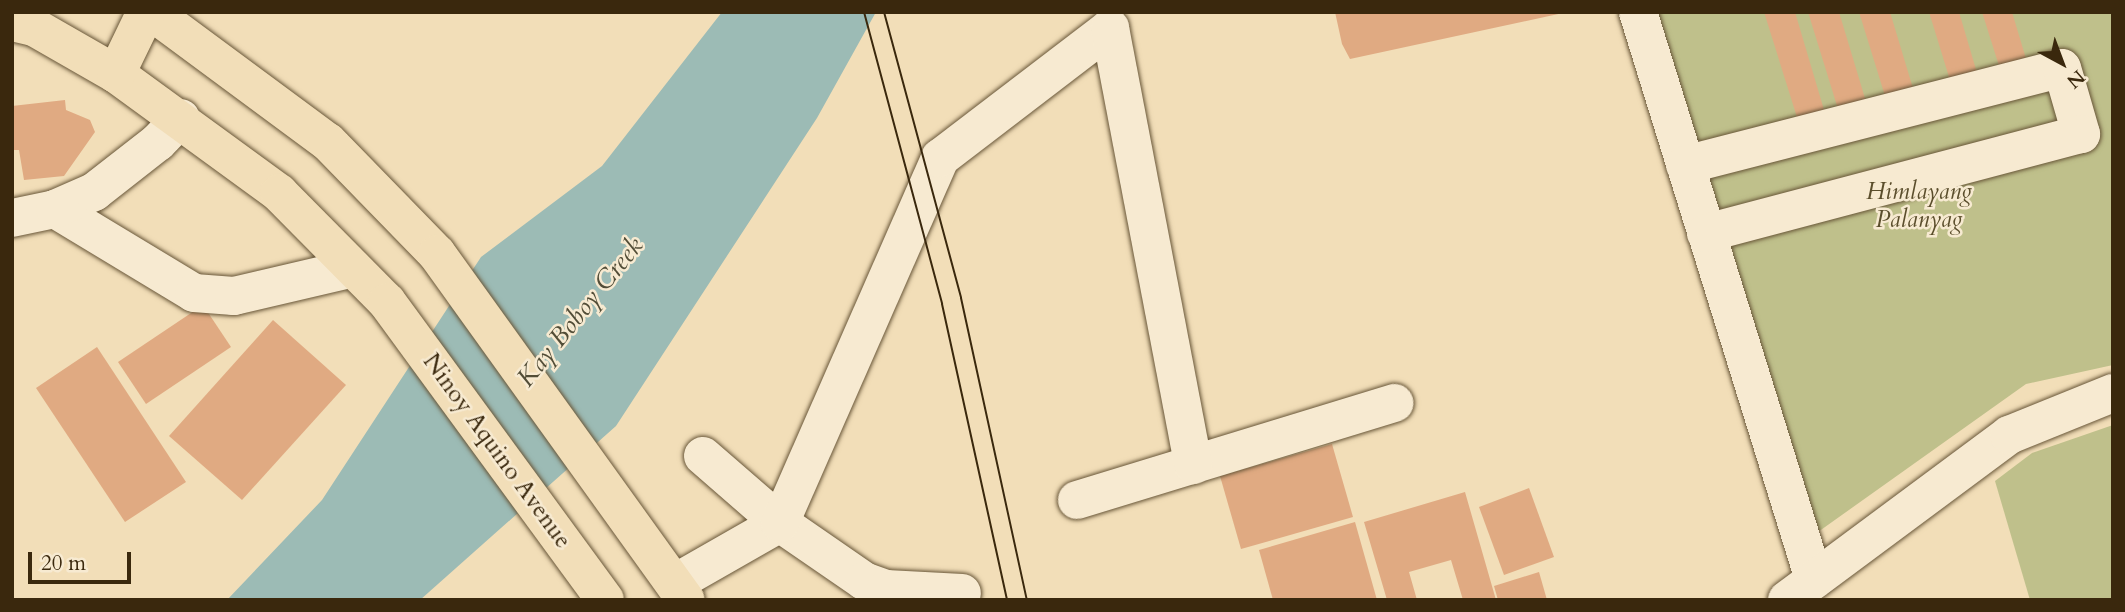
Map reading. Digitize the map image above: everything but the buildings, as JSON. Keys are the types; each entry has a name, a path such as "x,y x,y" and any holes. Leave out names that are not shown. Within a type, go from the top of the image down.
{"main road":[{"path":"116,74 149,12 328,142 437,254 680,591"},
{"name":"Ninoy Aquino Avenue","path":"12,22 34,27 116,74 181,118 279,193 387,302 605,600"}],"street":[{"path":"1637,12 1706,233 1801,589 2009,435 2113,393"},
{"path":"680,591 780,523 940,158 1110,28 1193,465"},
{"path":"1685,165 2062,68 2081,134 1706,233"},
{"path":"12,218 55,209 94,192 158,142 181,118"},
{"path":"55,209 194,293 234,296 353,268"},
{"path":"1077,500 1395,403"},
{"path":"703,456 780,523 864,581 886,589 962,593"}],"green space":[{"name":"Himlayang Palanyag","path":"1655,12 2113,12 2113,365 2026,384 1818,532"},
{"path":"2113,425 2113,600 2030,600 1995,481 2032,453"}],"water":[{"name":"Kay Boboy Creek","path":"722,12 876,12 817,118 616,426 420,600 227,600 322,500 481,257 602,166"}],"tram line":[{"path":"864,12 942,304 1007,600"},
{"path":"884,12 961,298 1027,600"}]}
